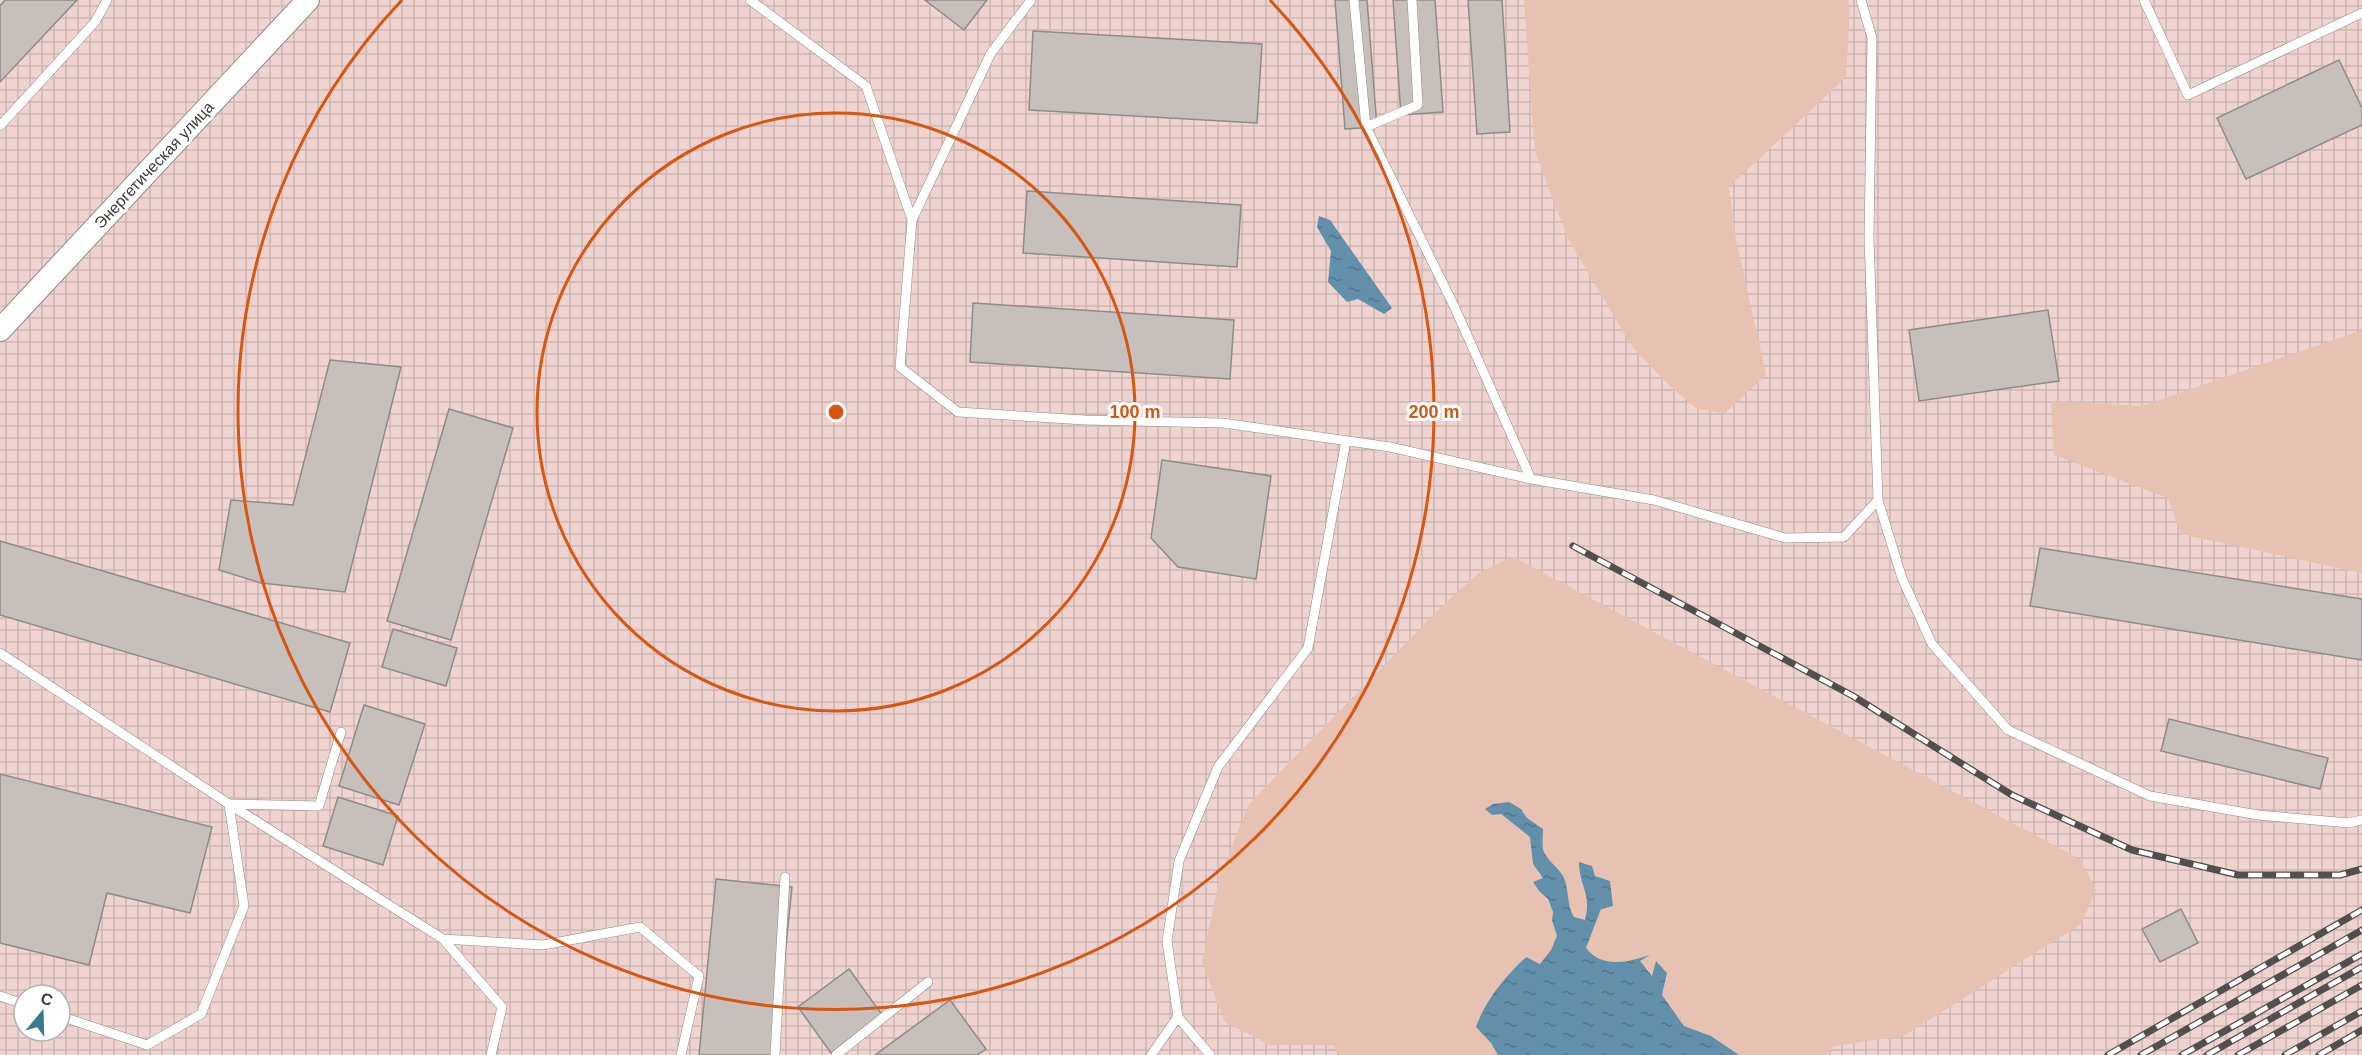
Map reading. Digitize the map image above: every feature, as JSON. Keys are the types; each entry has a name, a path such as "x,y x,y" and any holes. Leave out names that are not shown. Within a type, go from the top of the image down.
{"street":[{"name":"Энергетическая улица","path":"0,330 308,0"}],"lane":[{"path":"0,126 95,22 107,0"},
{"path":"750,0 866,86 912,220"},
{"path":"1031,0 991,53 912,220 900,367 958,412 1085,420 1223,423 1390,447 1531,479 1654,500 1785,538 1844,537 1878,500"},
{"path":"1354,0 1366,127 1455,308 1531,479"},
{"path":"1366,127 1418,105 1412,0"},
{"path":"1861,0 1872,38 1869,238 1878,500 1902,578 1932,644 2008,730 2150,796 2258,815 2349,824 2362,820"},
{"path":"2144,0 2188,95 2362,13"},
{"path":"1210,1055 1178,1017 1167,941 1179,861 1218,767 1308,648 1346,441"},
{"path":"0,653 229,804 443,939 501,1007 490,1055"},
{"path":"229,804 319,806 341,732"},
{"path":"72,1020 147,1045 201,1014 244,906 229,804"},
{"path":"775,1055 785,877"},
{"path":"443,939 543,945 640,927 699,976 681,1055"},
{"path":"836,1055 928,982"},
{"path":"1151,1055 1178,1017"}],"shaded area":[{"path":"0,0 2362,0 2362,1055 0,1055"},
{"path":"1524,0 1848,0 1850,8 1846,77 1729,187 1736,240 1766,375 1725,413 1697,409 1671,387 1633,348 1568,239 1535,152"},
{"path":"2362,330 2362,573 2181,534 2168,498 2054,455 2051,401 2142,406"},
{"path":"1513,557 2080,859 2096,890 2081,924 1902,1037 1833,1047 1826,1055 1739,1055 1711,1036 1684,1026 1662,995 1667,973 1657,961 1653,977 1639,960 1645,956 1613,962 1599,959 1586,949 1601,909 1579,872 1589,903 1585,920 1574,918 1563,876 1543,849 1543,829 1527,818 1521,808 1493,804 1485,809 1501,814 1530,837 1533,864 1543,879 1533,882 1548,899 1557,936 1551,950 1540,964 1525,957 1517,965 1496,989 1480,1017 1476,1027 1491,1043 1498,1055 1340,1055 1333,1045 1270,1045 1225,1022 1202,962 1220,876 1249,804 1445,603 1479,573"}],"water":[{"path":"1319,216 1330,220 1392,308 1384,314 1358,299 1347,302 1328,282 1331,251 1317,227"},
{"path":"1509,802 1521,809 1527,818 1543,829 1543,849 1563,876 1574,917 1585,920 1587,910 1579,862 1592,866 1595,876 1610,881 1613,906 1601,909 1586,948 1592,955 1616,962 1650,955 1640,961 1652,976 1656,961 1667,973 1662,995 1684,1026 1711,1036 1739,1055 1498,1055 1491,1043 1476,1027 1480,1017 1496,989 1510,973 1526,957 1540,964 1551,950 1557,936 1548,899 1533,882 1543,878 1533,864 1530,837 1501,814 1492,815 1485,809 1493,804"}],"building":[{"path":"5,0 77,0 0,82 0,6"},
{"path":"925,0 987,0 964,30"},
{"path":"1335,0 1367,0 1377,127 1345,129"},
{"path":"1393,0 1435,0 1443,112 1401,115"},
{"path":"1468,0 1502,0 1510,132 1477,134"},
{"path":"1033,31 1262,44 1257,123 1029,110"},
{"path":"2339,60 2362,108 2362,125 2246,179 2217,118"},
{"path":"1027,191 1241,205 1237,267 1023,253"},
{"path":"973,303 1234,320 1230,379 970,362"},
{"path":"2048,310 2059,381 1919,401 1909,330"},
{"path":"330,360 401,367 345,592 261,583 219,570 231,500 293,505"},
{"path":"449,409 513,428 451,640 387,621"},
{"path":"1162,460 1271,476 1256,579 1178,567 1151,538"},
{"path":"0,541 350,643 330,712 0,615"},
{"path":"2040,548 2362,599 2362,660 2030,606"},
{"path":"393,629 457,648 446,686 382,667"},
{"path":"364,705 425,724 399,805 339,786"},
{"path":"2169,719 2328,758 2320,789 2161,751"},
{"path":"0,774 212,827 190,913 107,893 89,965 0,943"},
{"path":"338,797 398,816 383,865 323,846"},
{"path":"716,879 792,887 775,1055 699,1055"},
{"path":"2181,909 2198,943 2160,962 2142,929"},
{"path":"849,969 883,1016 831,1053 798,1007"},
{"path":"950,1000 986,1049 977,1055 875,1055"}],"railway":[{"path":"1573,546 1853,696 2012,795 2132,850 2238,875 2340,875 2362,869"},
{"path":"2108,1055 2362,910"},
{"path":"2141,1055 2362,930"},
{"path":"2182,1055 2362,954"},
{"path":"2207,1055 2362,967"},
{"path":"2238,1055 2362,985"},
{"path":"2285,1055 2362,1011"},
{"path":"2319,1055 2362,1030"}]}
